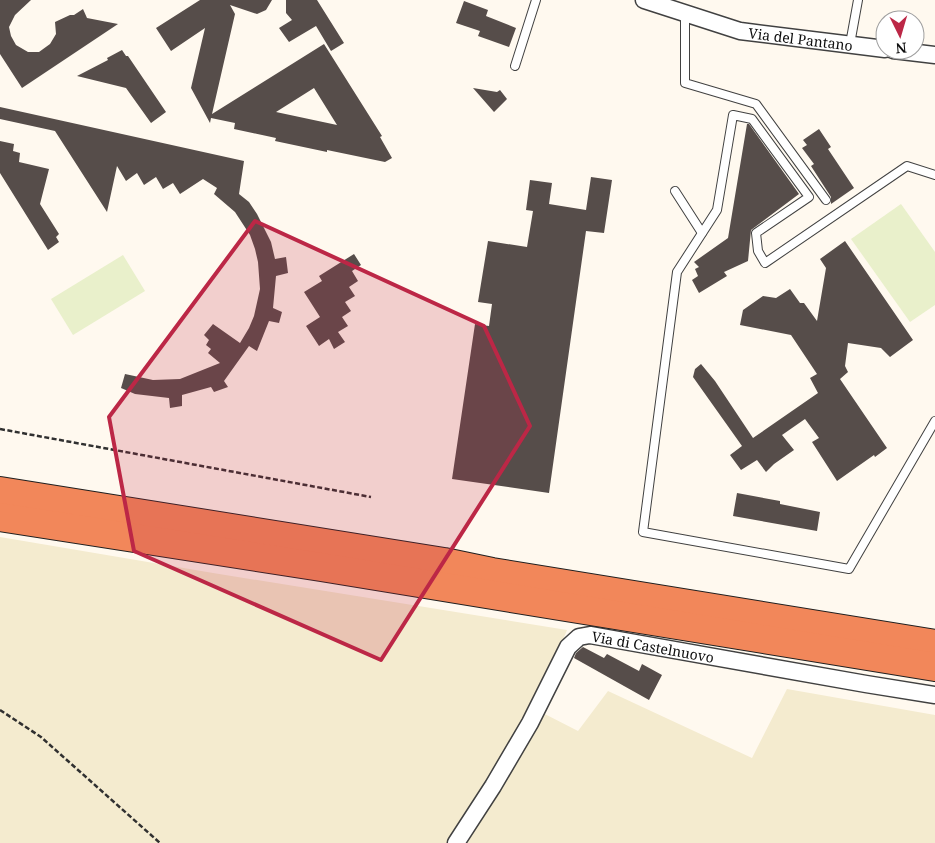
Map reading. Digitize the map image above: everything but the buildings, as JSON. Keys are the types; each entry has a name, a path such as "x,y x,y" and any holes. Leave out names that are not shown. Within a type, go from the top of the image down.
{"highway":[{"path":"0,491 935,644"},
{"path":"0,517 935,667"},
{"path":"761,616 935,624"}],"street":[{"name":"Via del Pantano","path":"644,0 740,31 875,48"},
{"name":"Via di Castelnuovo","path":"456,843 493,786 530,723 568,647 579,637 590,635 935,695"}],"lane":[{"path":"515,66 536,0"},
{"path":"850,44 858,0"},
{"path":"685,14 685,83 756,104 826,200"},
{"path":"935,175 907,166 765,263 758,251 756,232 809,198 752,119 734,115 717,210 677,272 643,532 849,569 935,421"},
{"path":"675,191 702,234"}],"path":[{"path":"0,429 371,497"},
{"path":"0,710 41,737 160,843"}],"highlighted area":[{"path":"255,221 484,326 530,426 381,660 134,551 109,417"}],"shaded area":[{"path":"0,537 567,630 535,709 578,731 608,691 752,758 787,689 935,715 935,843 0,843"}],"green space":[{"path":"901,204 935,252 935,305 910,322 851,239"},
{"path":"123,255 145,291 73,335 51,299"}]}
